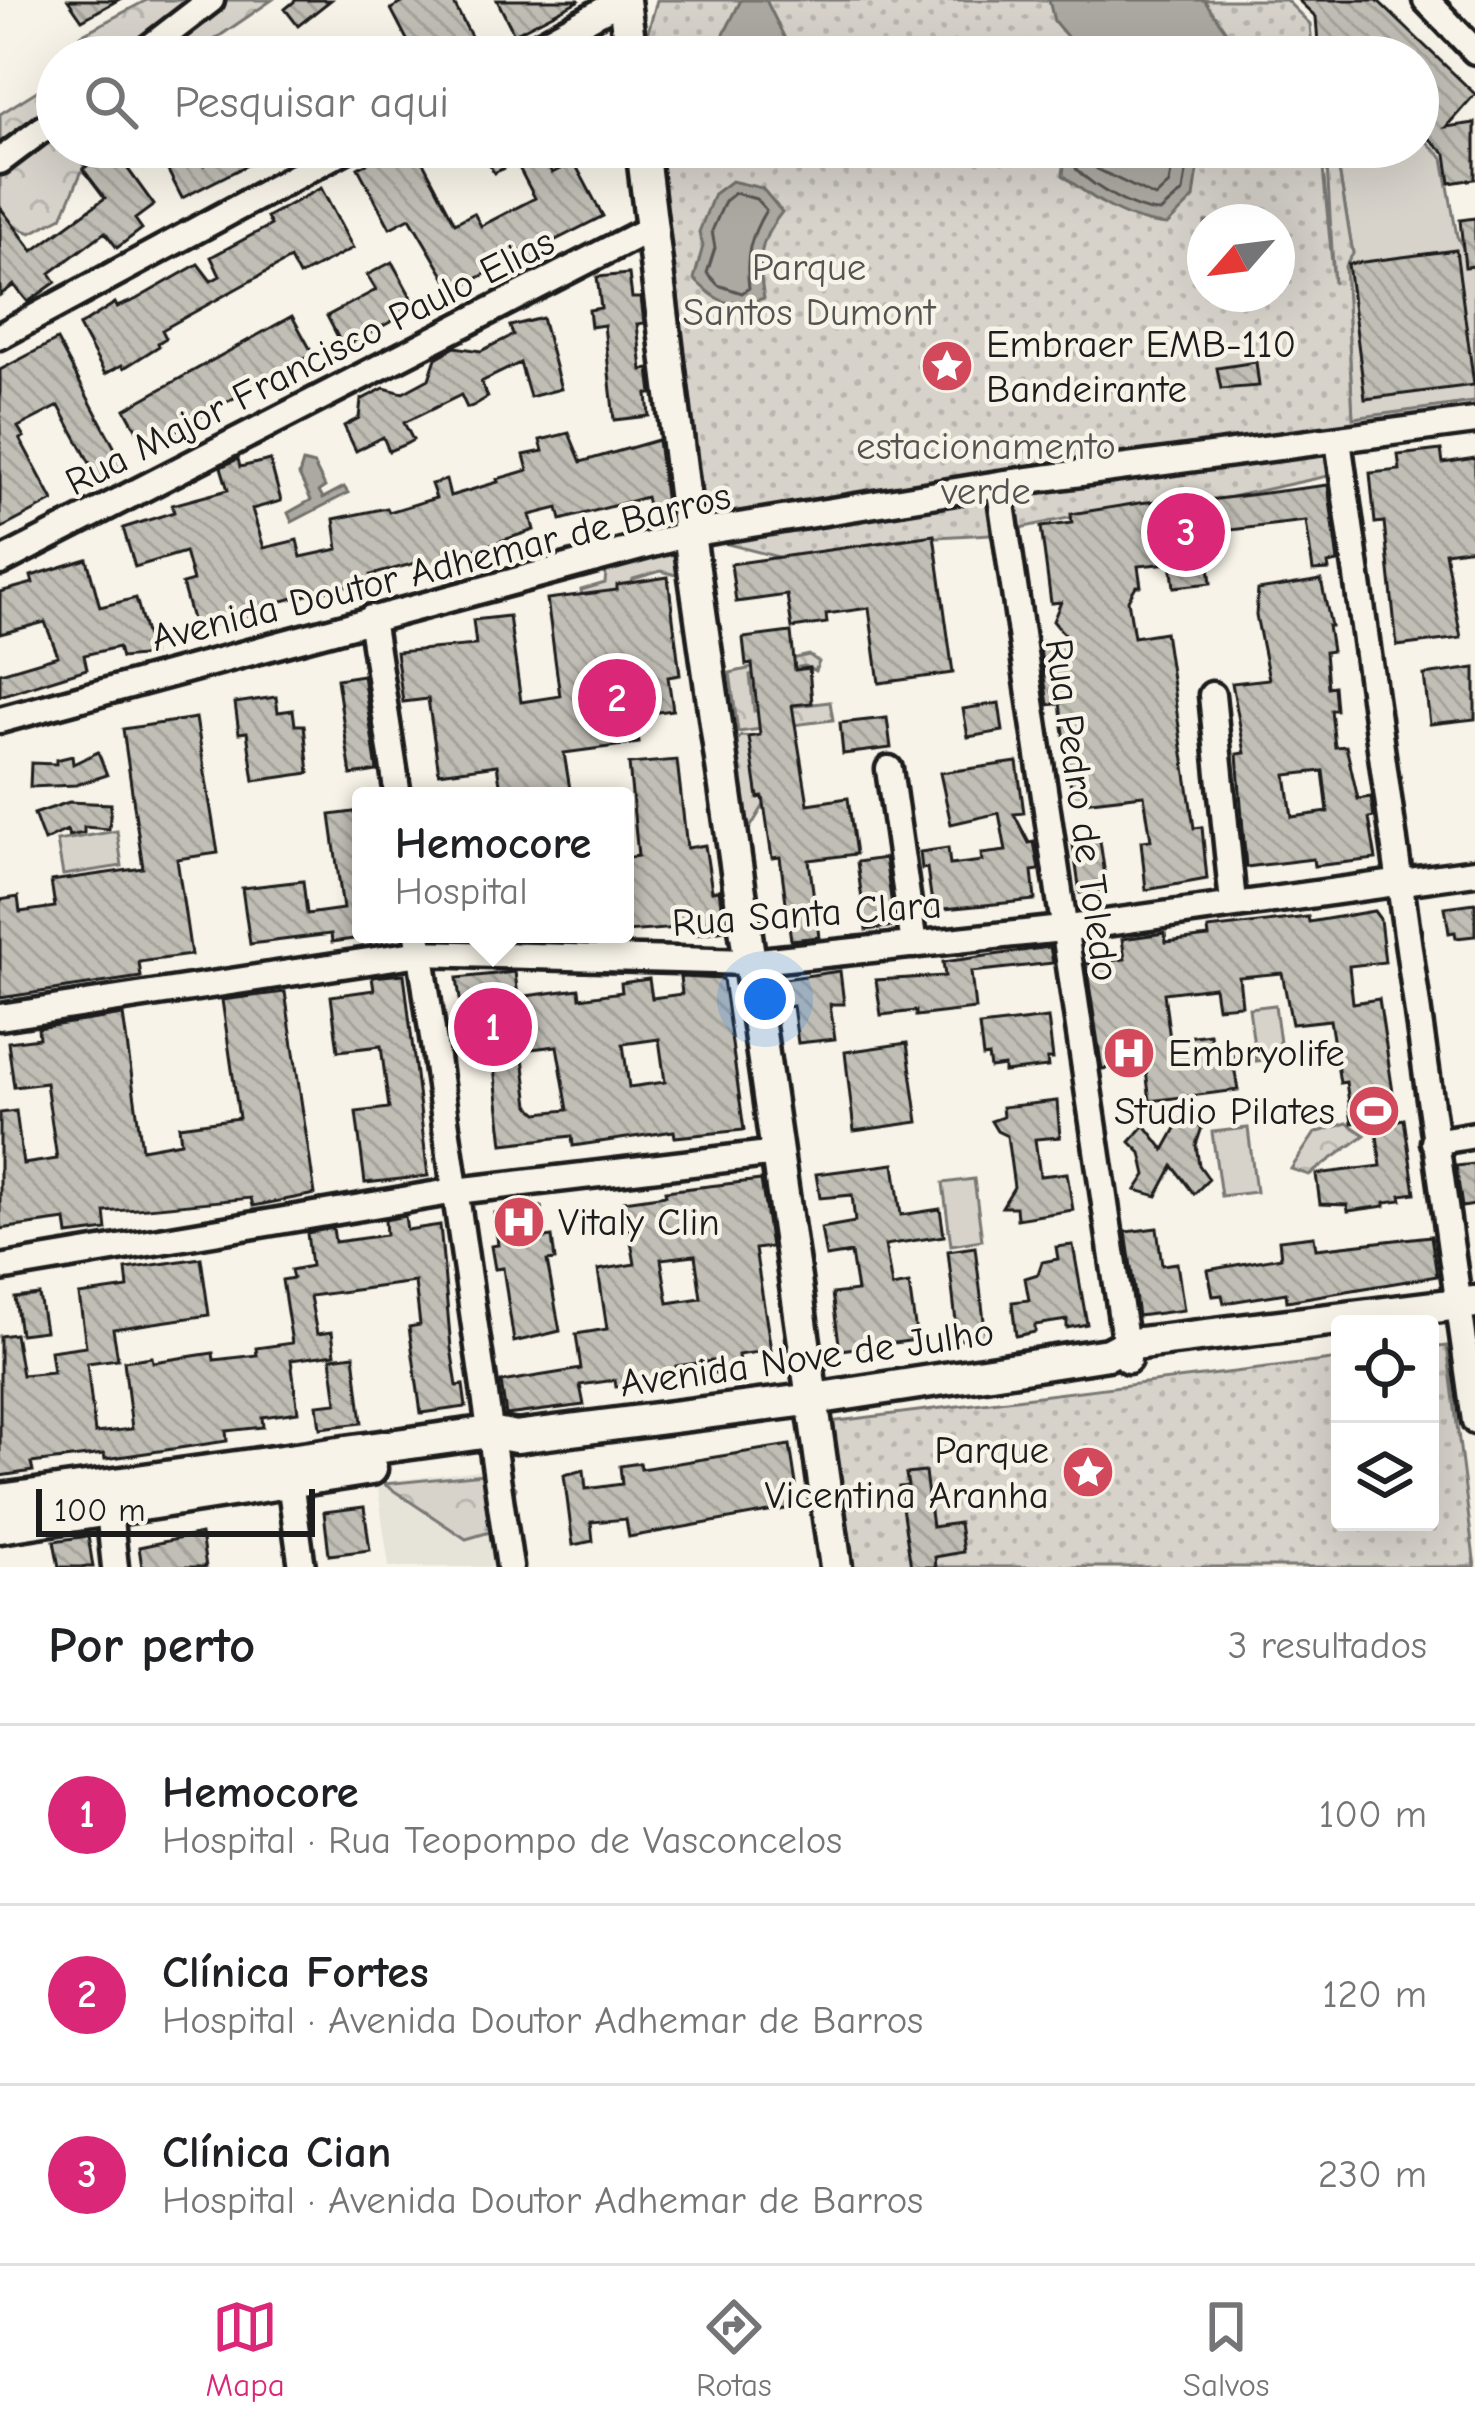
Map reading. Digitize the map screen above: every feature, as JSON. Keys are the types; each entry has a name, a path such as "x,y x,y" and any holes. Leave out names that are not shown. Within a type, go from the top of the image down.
{"main road":[{"path":"623,0 628,36"},
{"path":"645,168 689,534 836,1567"},
{"name":"Avenida Nove de Julho","path":"0,1527 107,1498 499,1439 1467,1309"},
{"name":"Avenida Nove de Julho","path":"1120,1353 1331,1333"},
{"name":"Avenida Nove de Julho","path":"0,1500 107,1498"}],"street":[{"path":"164,36 212,0"},
{"path":"556,36 623,0"},
{"path":"1426,0 1470,41"},
{"path":"0,161 36,134"},
{"path":"0,336 311,168"},
{"name":"Rua Major Francisco Paulo Elias","path":"0,562 653,227"},
{"name":"Avenida Doutor Adhemar de Barros","path":"0,721 689,534 999,484 1475,421"},
{"path":"1338,440 1434,1142 1467,1309 1475,1420"},
{"name":"Rua Pedro de Toledo","path":"999,484 1120,1353"},
{"path":"371,618 397,787"},
{"path":"1212,694 1233,903"},
{"path":"889,769 914,945"},
{"name":"Rua Santa Clara","path":"0,1017 420,944 749,962 1062,929 1475,872"},
{"path":"420,944 455,1190 499,1439 510,1567"},
{"path":"1434,1142 1475,1135"},
{"path":"0,1268 455,1190 777,1154"},
{"path":"288,1472 302,1567"},
{"path":"107,1498 115,1567"}],"shaded area":[{"path":"486,1469 499,1567 389,1567 377,1483"}],"green space":[{"path":"147,0 272,0 220,36 81,35"},
{"path":"657,0 1286,0 1310,24 1311,36 647,36"},
{"path":"36,92 36,168 83,168 62,217 31,233 0,221 0,114"},
{"path":"1439,154 1457,236 1474,269 1475,402 1353,419 1345,265 1353,253 1339,168 1439,168"},
{"name":"Parque Santos Dumont","path":"648,168 1323,168 1334,284 1327,168 1339,168 1353,254 1345,266 1353,418 1475,402 1475,421 1343,439 1342,473 1226,498 1121,507 991,534 900,539 782,558 689,534"},
{"path":"648,538 689,555 692,579 661,571 633,579 621,602 584,606 581,590 605,583 607,562"},
{"path":"809,655 819,662 815,671 805,666 750,675 754,711 830,702 833,720 738,732 730,673"},
{"path":"741,736 785,739 792,783 764,805 747,833 713,767"},
{"path":"117,831 122,866 63,875 57,841"},
{"path":"1275,1005 1282,1058 1256,1061 1249,1008"},
{"path":"1347,1123 1365,1135 1309,1175 1291,1169 1315,1133"},
{"path":"1248,1128 1256,1192 1221,1196 1212,1132"},
{"path":"974,1179 982,1240 951,1245 943,1183"},
{"name":"Parque Vicentina Aranha","path":"1447,1346 1475,1567 851,1567 829,1422 1331,1360 1331,1531 1439,1531 1439,1347"},
{"path":"504,1472 516,1488 500,1529 466,1539 384,1484"}],"water":[{"path":"741,0 766,0 784,36 723,36"},
{"path":"1049,0 1204,0 1228,34 1066,36 1054,21"},
{"path":"1064,168 1198,168 1194,198 1167,225 1125,215 1063,175"},
{"path":"731,181 762,188 782,212 761,252 764,298 734,304 710,294 694,279 703,246 699,232 714,194"},
{"path":"303,462 314,465 325,487 319,491 323,498 344,487 348,493 292,522 288,513 311,500 299,475"}],"building":[{"path":"68,0 118,0 82,20"},
{"path":"296,0 331,0 298,26 285,9"},
{"path":"408,0 452,0 471,36 405,36 391,9"},
{"path":"497,0 580,0 514,34"},
{"path":"1298,0 1377,0 1415,36 1317,36 1316,17"},
{"path":"1439,59 1475,94 1446,127 1475,123 1475,179 1450,183 1446,154 1439,148"},
{"path":"127,168 154,205 135,219 142,229 117,248 105,232 50,273 56,282 28,302 14,285 0,295 0,207 33,251 105,198 83,169"},
{"path":"167,168 241,168 182,198"},
{"path":"358,168 426,168 455,223 474,213 481,226 535,198 519,168 550,168 552,173 577,168 603,216 540,248 545,256 520,269 514,259 453,291 410,218 390,228"},
{"path":"321,188 353,248 299,276 290,259 162,330 166,338 159,346 105,374 79,326 115,303 117,307 135,300 198,264 211,281 220,276 211,257 271,225 267,217"},
{"path":"1475,218 1475,266 1465,267 1460,220"},
{"path":"1456,250 1474,385 1365,399 1348,264"},
{"path":"392,262 417,308 343,347 327,316 376,290 367,275"},
{"path":"629,274 632,298 641,298 644,323 637,324 642,370 649,369 652,394 647,394 649,416 614,420 604,325 591,327 589,310 601,308 597,277"},
{"path":"292,316 313,354 146,447 125,409"},
{"path":"542,318 561,389 530,397 520,363 481,382 488,397 473,406 467,408 461,395 404,423 413,440 406,444 389,451 383,437 356,451 344,426 359,418 361,400 384,388 403,393 429,379 436,358 455,347 481,351 513,335 510,326"},
{"path":"57,340 126,469 100,482 59,406 18,427 53,501 0,529 0,370"},
{"path":"1256,362 1259,386 1221,389 1217,368"},
{"path":"569,433 581,462 658,440 666,505 649,509 646,497 561,520 558,508 530,515 534,530 440,561 442,568 423,574 419,562 371,575 372,580 243,610 245,616 195,630 182,584 193,581 185,552 135,567 123,528 174,512 172,505 228,490 221,467 238,459 240,467 270,460 281,501 252,509 264,548 297,540 301,557 338,549 334,519 387,508 389,512 436,498 431,484 446,480 450,496 498,482 528,470 524,455 543,451 540,440"},
{"path":"1441,450 1443,463 1475,458 1475,548 1445,552 1461,638 1397,646 1384,522 1375,523 1370,473 1400,470 1398,455"},
{"path":"1328,485 1338,562 1328,564 1329,570 1313,571 1306,521 1205,533 1211,583 1174,587 1171,563 1138,566 1141,586 1136,586 1128,600 1134,637 1165,632 1194,828 1202,827 1207,879 1146,890 1141,841 1151,840 1144,795 1073,803 1060,703 1048,705 1039,642 1067,638 1053,621 1061,602 1051,603 1041,527 1072,523 1071,514 1139,503 1201,496 1201,501"},
{"path":"934,535 953,673 879,683 869,608 826,614 827,623 792,628 787,595 736,602 731,564"},
{"path":"87,559 100,607 136,598 152,655 121,658 118,647 84,655 87,669 0,696 0,673 58,656 45,622 0,634 0,592 33,583 31,576"},
{"path":"668,577 680,675 668,677 673,710 635,715 639,743 564,753 570,787 501,787 497,765 439,773 428,699 403,702 396,652 476,645 473,620 509,616 521,702 560,696 547,599 617,590 617,585"},
{"path":"1321,580 1331,626 1332,651 1325,652 1328,687 1334,686 1335,747 1346,746 1358,799 1371,797 1374,817 1369,818 1376,859 1314,866 1313,859 1246,867 1237,754 1245,753 1232,683 1269,679 1256,615 1258,590","holes":["1323,771 1328,812 1292,817 1286,775"]},
{"path":"791,632 795,670 809,668 812,703 792,705 808,804 848,798 856,854 809,860 819,937 791,940 780,857 772,858 763,797 758,798 749,737 760,735 752,664 746,665 743,638"},
{"path":"1475,668 1475,719 1430,724 1424,675"},
{"path":"363,675 377,771 351,775 337,679"},
{"path":"276,697 278,712 293,710 295,725 304,725 309,773 254,781 247,732 239,733 235,703"},
{"path":"999,703 1003,731 968,737 963,709"},
{"path":"196,718 218,853 177,859 191,955 139,962 141,977 0,998 0,900 18,897 20,912 55,907 51,881 143,868 123,729"},
{"path":"887,718 891,748 843,754 840,723"},
{"path":"98,752 107,775 76,785 30,787 31,763 56,764 72,756 73,764"},
{"path":"677,760 687,848 705,845 712,891 719,890 725,930 694,935 693,927 634,931 634,857 638,856 629,764"},
{"path":"1017,762 1024,813 1014,814 1029,843 1034,842 1039,870 1032,871 1035,900 933,910 920,852 948,848 950,865 982,861 981,854 1006,851 999,813 951,824 940,773"},
{"path":"69,802 111,804 109,829 84,827 84,833 69,836 67,830 44,841 34,814"},
{"path":"352,812 352,939 332,942 331,934 250,944 242,888 303,881 307,914 343,909 330,815"},
{"path":"1099,834 1107,889 1080,893 1072,838"},
{"path":"885,858 895,926 866,930 857,862"},
{"path":"1475,903 1475,936 1456,938 1455,932 1449,933 1445,907"},
{"path":"1374,911 1380,919 1385,962 1349,966 1353,1003 1379,999 1415,1193 1401,1195 1402,1200 1385,1202 1385,1206 1348,1211 1347,1205 1320,1204 1316,1174 1381,1166 1375,1120 1352,1123 1330,1020 1292,1024 1282,973 1239,977 1242,1005 1217,1007 1214,987 1164,993 1170,1039 1210,1034 1213,1056 1232,1054 1238,1090 1150,1101 1145,1063 1102,1069 1086,964 1125,959 1122,939 1165,933 1166,942 1209,937 1208,929 1308,917 1309,922"},
{"path":"1050,947 1053,963 971,972 975,1009 881,1015 876,980 945,976 943,962"},
{"path":"840,971 844,1004 830,1004 835,1039 798,1043 784,979"},
{"path":"515,972 518,997 579,989 580,998 622,992 621,983 649,979 652,998 682,994 680,977 723,979 744,1130 675,1137 674,1131 573,1146 572,1136 503,1144 493,1059 469,1063 457,978","holes":["659,1039 665,1082 629,1087 623,1044","557,1046 568,1110 538,1113 529,1105 522,1050"]},
{"path":"404,974 428,1176 365,1183 356,1112 389,1108 381,1046 338,1051 331,996 374,990 372,977"},
{"path":"285,992 315,1194 253,1206 251,1198 105,1212 107,1230 68,1235 66,1220 0,1229 0,1113 16,1111 23,1164 57,1159 46,1083 14,1087 8,1042 39,1038 38,1028 123,1015 142,1149 181,1142 179,1126 239,1118 222,1000"},
{"path":"1048,1018 1053,1059 1047,1059 1048,1067 1004,1072 1004,1066 990,1068 988,1056 983,1057 979,1026"},
{"path":"907,1043 918,1122 854,1131 845,1052"},
{"path":"1057,1101 1060,1137 1035,1139 1040,1176 1067,1173 1073,1210 1017,1219 1016,1207 1002,1207 1014,1187 1007,1136 991,1121 1003,1117 1002,1107"},
{"path":"1181,1119 1202,1127 1196,1145 1199,1165 1209,1179 1194,1194 1173,1166 1157,1196 1136,1190 1146,1175 1141,1153 1130,1142 1145,1125 1164,1150"},
{"path":"894,1164 901,1215 940,1209 944,1236 885,1245 892,1287 909,1284 917,1340 840,1350 832,1294 857,1291 851,1253 826,1257 821,1228 855,1222 852,1195 820,1198 816,1174"},
{"path":"1475,1164 1475,1205 1462,1207 1456,1166"},
{"path":"761,1180 771,1247 755,1249 771,1350 738,1355 740,1370 715,1373 713,1361 676,1366 678,1382 616,1387 615,1380 580,1385 584,1405 506,1415 501,1382 581,1369 576,1334 607,1329 598,1270 635,1264 624,1201 666,1195 665,1191","holes":["695,1255 701,1298 668,1303 661,1259"]},
{"path":"541,1207 545,1238 552,1237 555,1260 547,1261 560,1331 514,1342 503,1268 495,1269 491,1246 498,1245 494,1213"},
{"path":"405,1216 407,1230 440,1225 451,1348 466,1407 421,1413 409,1327 420,1325 415,1282 310,1296 317,1334 332,1332 335,1354 291,1360 298,1412 262,1417 263,1427 226,1431 227,1441 105,1459 104,1454 31,1463 33,1471 0,1476 0,1336 15,1334 22,1375 53,1372 50,1351 86,1346 79,1295 128,1288 126,1269 201,1258 209,1315 113,1329 118,1359 87,1363 95,1433 132,1429 124,1361 213,1353 214,1360 257,1355 256,1348 292,1343 282,1280 293,1278 291,1270 311,1266 307,1233 333,1228 335,1242 386,1235 385,1220"},
{"path":"1157,1228 1162,1265 1177,1263 1184,1310 1138,1316 1126,1232"},
{"path":"1314,1236 1316,1249 1431,1236 1437,1276 1287,1301 1286,1293 1224,1303 1222,1295 1213,1296 1208,1270 1281,1257 1279,1240"},
{"path":"1073,1245 1087,1324 1067,1328 1067,1320 1035,1325 1035,1332 1016,1336 1012,1302 1029,1300 1025,1278 1038,1274 1042,1262 1058,1259 1056,1247"},
{"path":"975,1247 986,1337 958,1340 948,1251"},
{"path":"39,1295 45,1331 20,1334 15,1298"},
{"path":"354,1355 362,1423 320,1428 317,1405 337,1403 331,1358"},
{"path":"790,1445 796,1484 787,1485 791,1508 629,1537 626,1519 591,1522 593,1541 573,1545 564,1475 584,1470 586,1489 622,1484 620,1466 640,1463 641,1469"},
{"path":"925,1472 932,1527 959,1523 963,1552 935,1557 936,1567 911,1567 899,1487 908,1486 906,1474"},
{"path":"364,1507 370,1550 329,1555 324,1512"},
{"path":"201,1534 206,1567 142,1567 139,1547"},
{"path":"88,1536 93,1567 59,1567 54,1541"}],"place":[{"name":"Embraer EMB-110 Bandeirante","path":"947,366"},
{"name":"Clínica Cian","path":"1186,532"},
{"name":"Clínica Fortes","path":"617,698"},
{"name":"Hemocore","path":"493,1027"},
{"name":"Embryolife","path":"1129,1053"},
{"name":"Studio Pilates","path":"1374,1111"},
{"name":"Vitaly Clin","path":"519,1222"},
{"name":"Parque Vicentina Aranha","path":"1088,1472"}],"park label":[{"name":"estacionamento verde","path":"986,468"}]}
